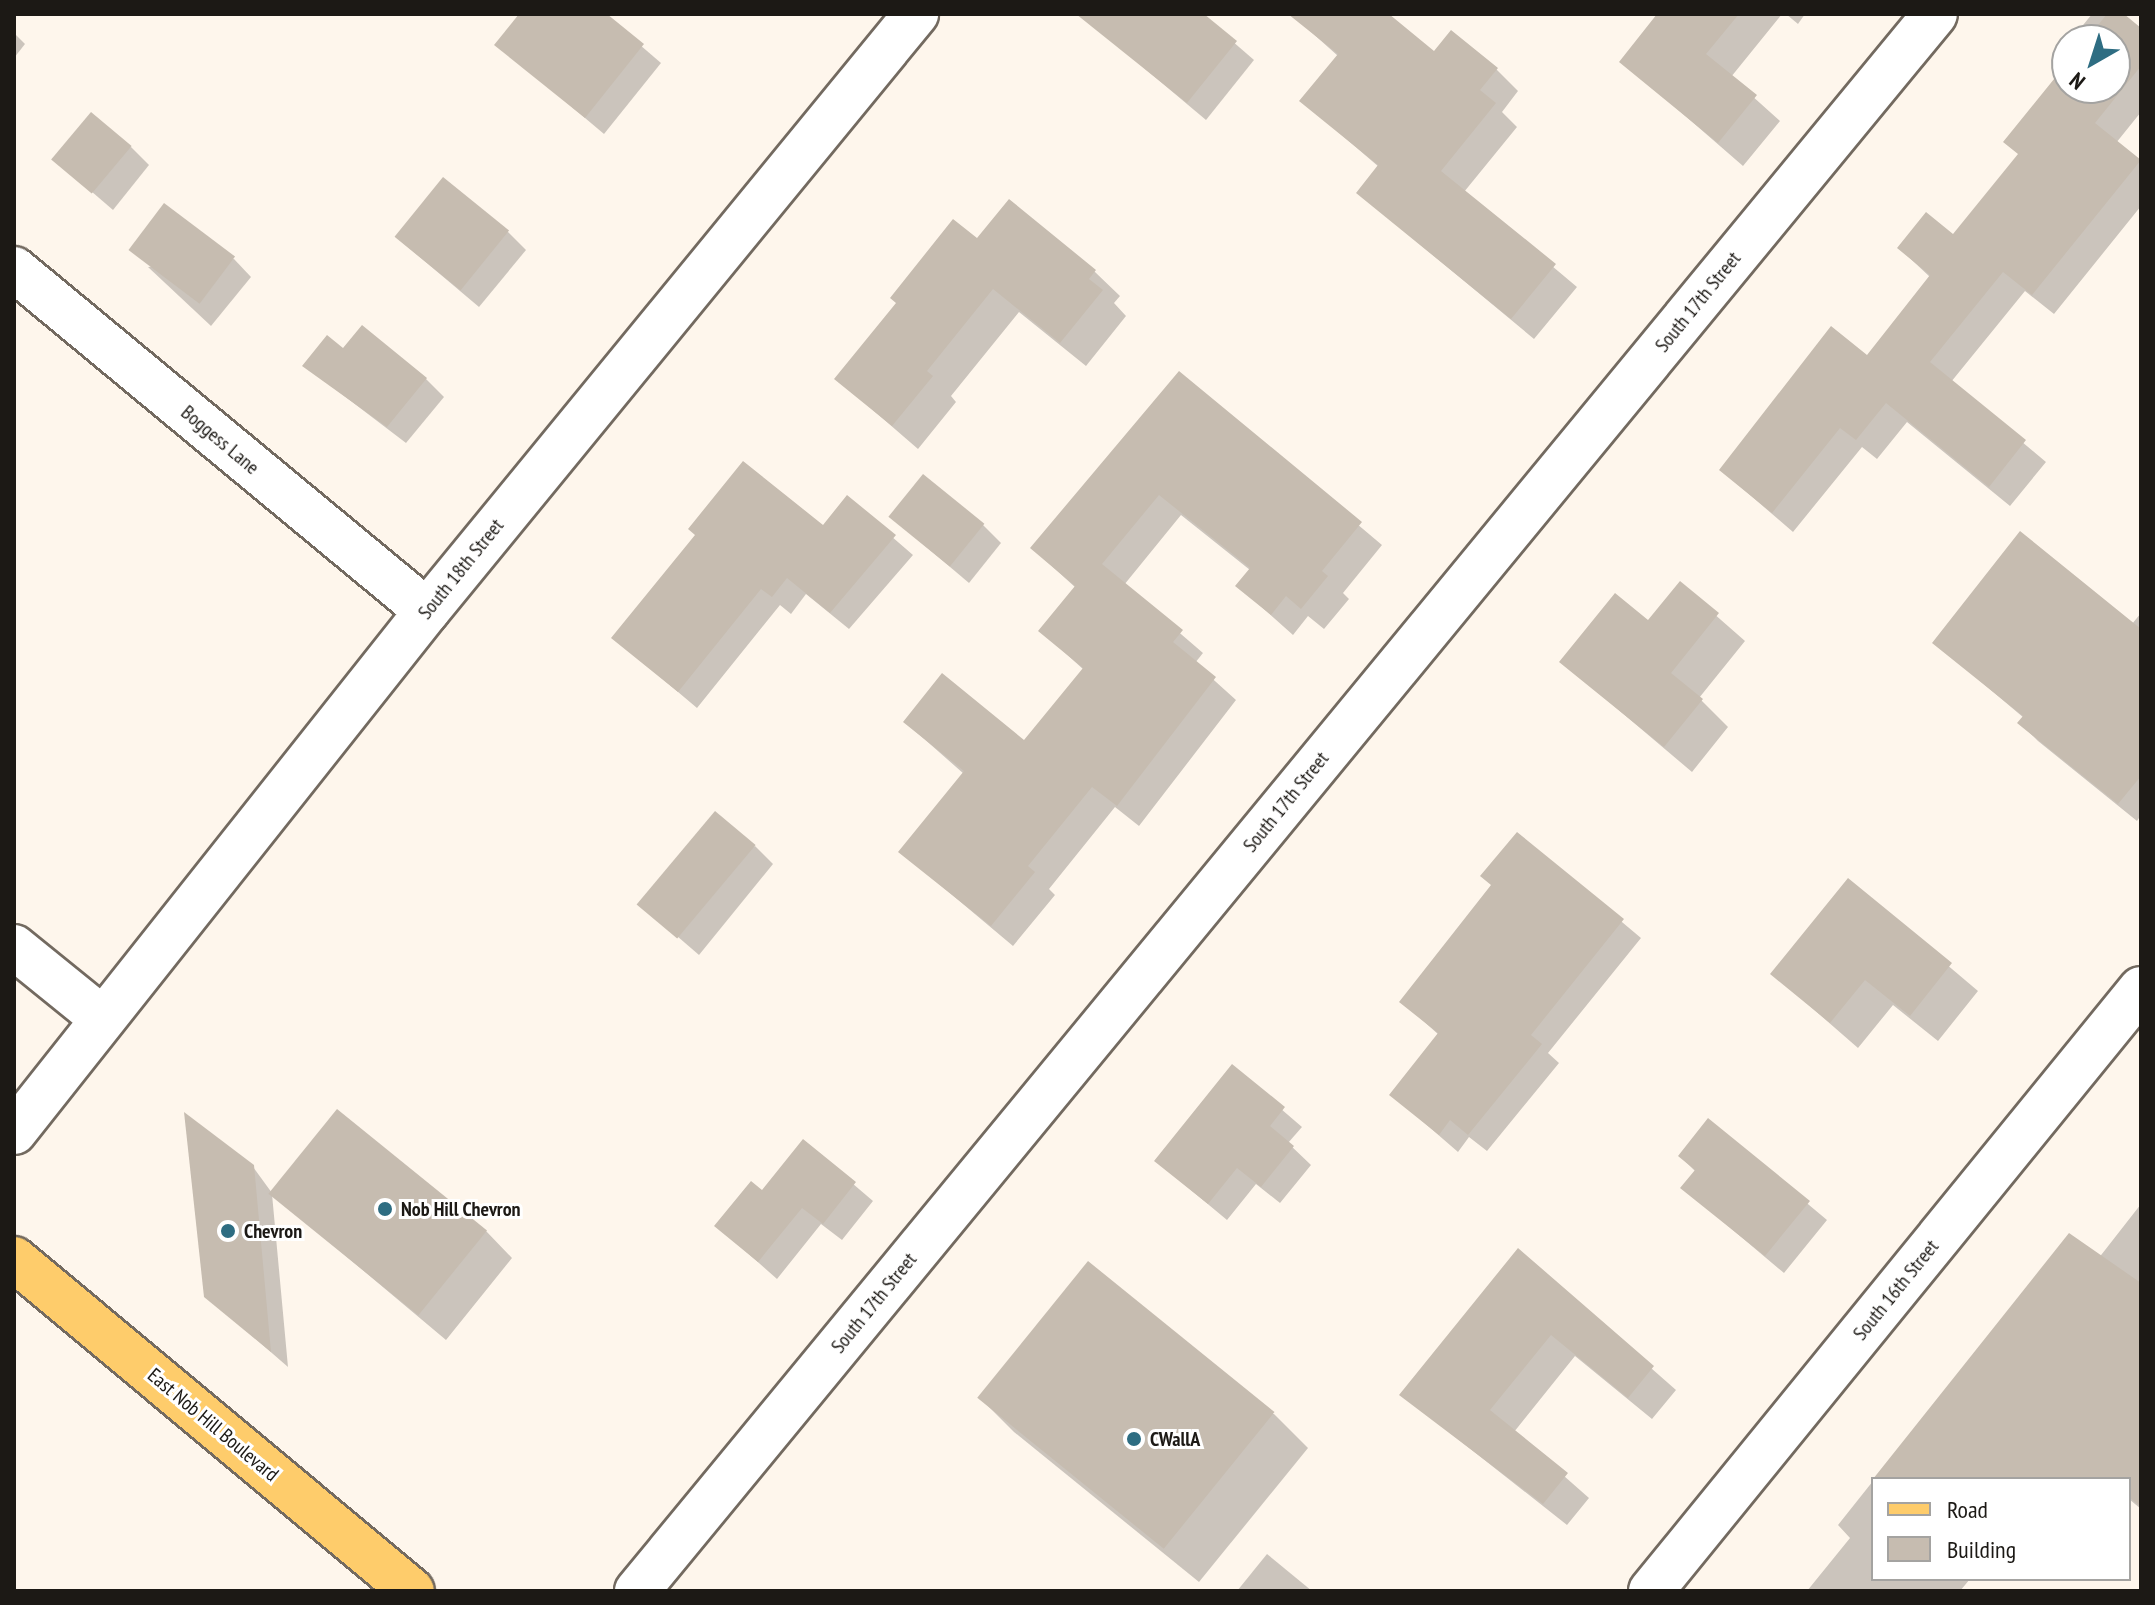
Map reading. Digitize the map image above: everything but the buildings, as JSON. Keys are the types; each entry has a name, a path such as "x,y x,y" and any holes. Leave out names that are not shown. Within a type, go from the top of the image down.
{"main road":[{"name":"East Nob Hill Boulevard","path":"14,1259 412,1591"}],"street":[{"name":"South 18th Street","path":"14,1132 427,611 916,14"},
{"name":"South 17th Street","path":"637,1591 1935,14"},
{"name":"Boggess Lane","path":"14,269 427,611"},
{"path":"14,947 103,1019"},
{"name":"South 16th Street","path":"1651,1591 2141,989"}],"place":[{"name":"Nob Hill Chevron","path":"385,1209"},
{"name":"Chevron","path":"228,1231"},
{"name":"CWallA","path":"1134,1439"}]}
